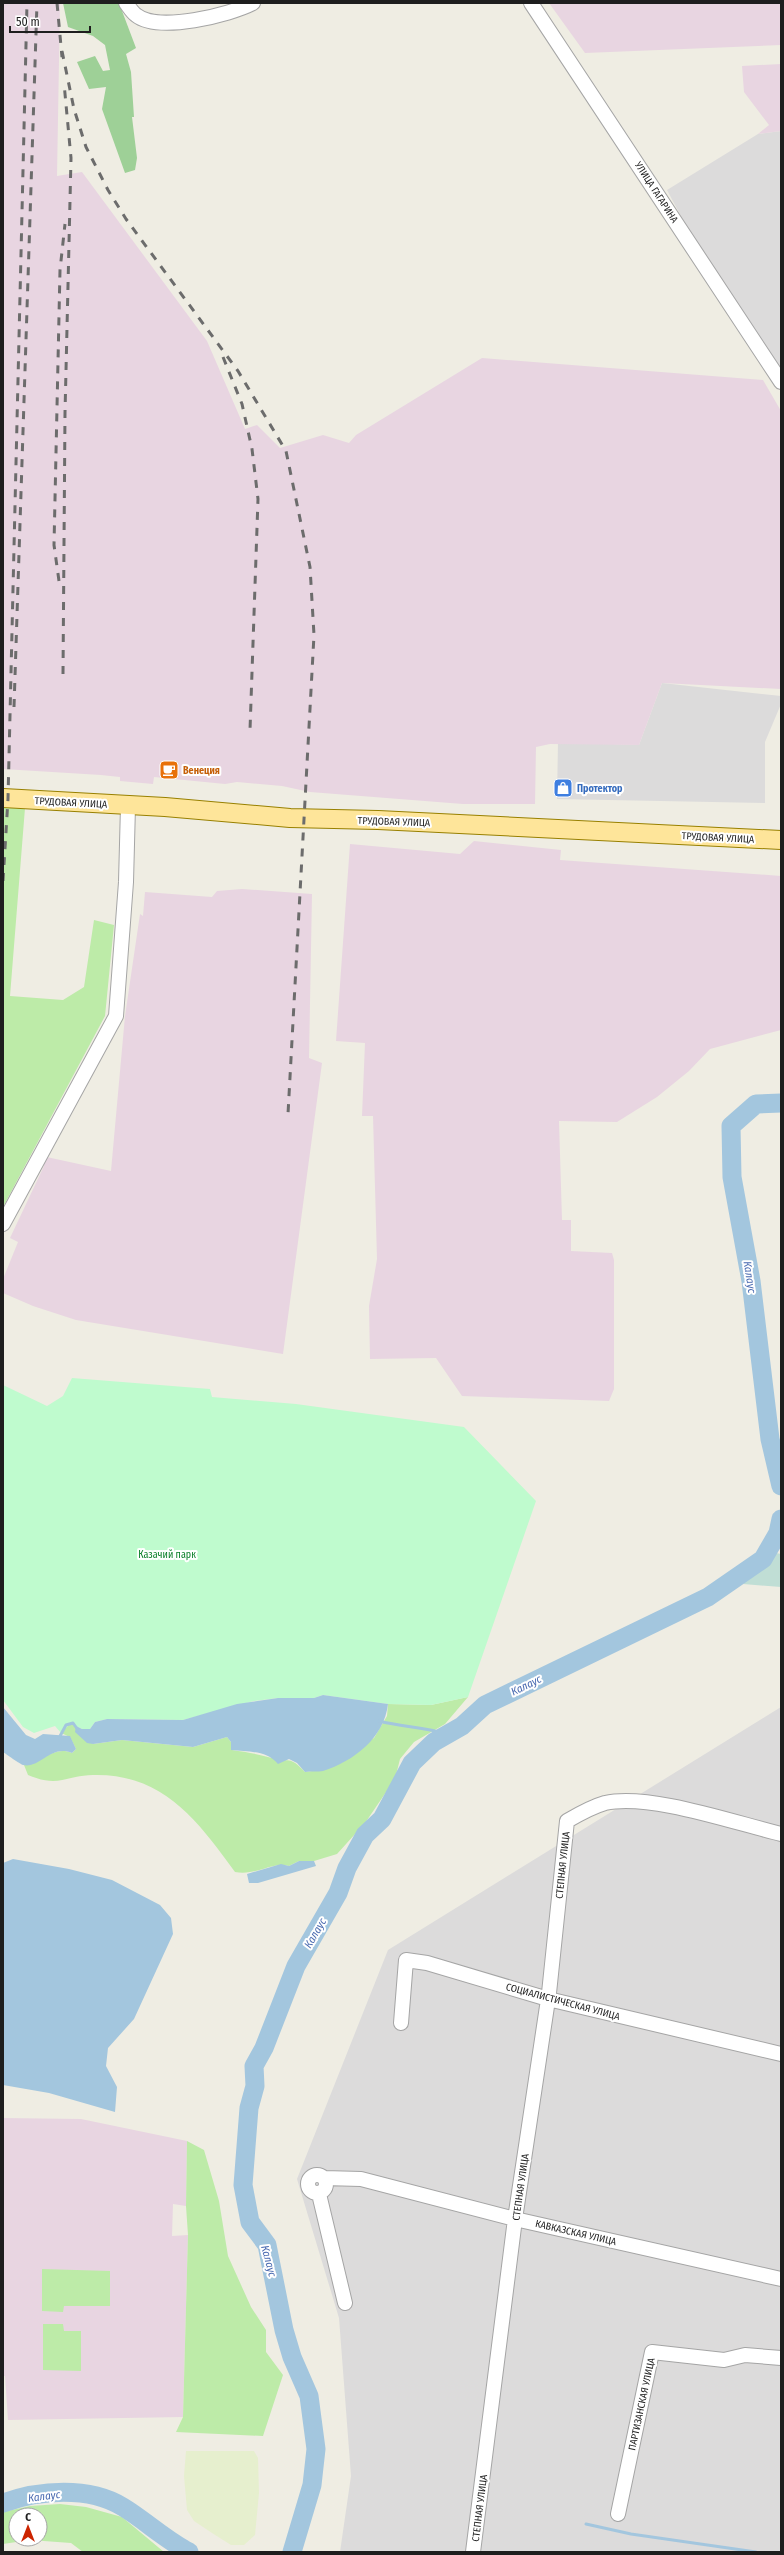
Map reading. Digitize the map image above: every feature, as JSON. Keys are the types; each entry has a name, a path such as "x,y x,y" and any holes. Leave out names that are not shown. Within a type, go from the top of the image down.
{"main road":[{"name":"ТРУДОВАЯ УЛИЦА","path":"5,799 290,818 378,820 781,840"}],"street":[{"path":"126,3 136,16 150,20 171,22 203,19 243,8 253,3"},
{"name":"УЛИЦА ГАГАРИНА","path":"531,3 596,99 781,382"},
{"path":"3,1224 116,1016 125,888 128,806"},
{"name":"СТЕПНАЯ УЛИЦА","path":"474,2552 516,2218 548,1999 567,1821 586,1810 606,1803 648,1802 781,1834"},
{"name":"СОЦИАЛИСТИЧЕСКАЯ УЛИЦА","path":"401,2023 406,1960 427,1963 548,1999 781,2054"},
{"name":"КАВКАЗСКАЯ УЛИЦА","path":"345,2303 319,2194 313,2193 308,2189 308,2180 316,2175 324,2178 361,2179 516,2218 781,2278"},
{"name":"ПАРТИЗАНСКАЯ УЛИЦА","path":"618,2514 652,2352 724,2360 745,2355 781,2358"}],"shaded area":[{"path":"3,3 60,3 57,176 82,172 207,341 245,429 257,425 280,448 323,435 349,443 356,435 482,358 763,380 781,411 781,689 662,683 639,745 550,744 536,747 535,804 463,804 310,792 282,786 237,782 225,784 154,777 153,784 120,781 120,777 101,775 3,769"},
{"path":"549,3 781,3 781,45 585,53"},
{"path":"781,64 781,131 758,134 769,125 744,92 742,66"},
{"path":"781,131 781,382 722,293 667,190 758,134"},
{"path":"662,683 781,696 781,704 765,742 765,803 557,799 558,742 639,745"},
{"path":"474,841 561,850 560,860 781,876 781,1030 710,1049 689,1071 657,1097 617,1122 559,1121 562,1220 571,1220 571,1251 612,1253 614,1260 614,1389 609,1401 462,1396 436,1358 370,1359 369,1306 377,1259 373,1116 362,1116 365,1043 336,1041 350,844 460,854"},
{"path":"242,889 312,894 309,1058 322,1063 283,1354 76,1320 33,1306 3,1293 3,1279 18,1242 10,1238 44,1166 42,1156 111,1171 125,1016 140,914 143,916 145,892 212,897 217,891"},
{"path":"776,1553 781,1554 781,1587 743,1584"},
{"path":"323,1695 388,1704 381,1727 374,1738 346,1761 323,1771 305,1772 297,1763 289,1759 278,1764 273,1759 262,1754 231,1750 231,1742 227,1737 193,1747 122,1740 93,1744 87,1743 75,1732 76,1726 82,1729 90,1729 95,1722 107,1719 183,1720 237,1704 278,1698 314,1698"},
{"path":"3,1707 26,1735 35,1739 43,1734 70,1736 76,1749 72,1753 65,1751 52,1754 35,1764 21,1764 3,1752"},
{"path":"781,1707 781,2552 340,2552 351,2476 339,2318 297,2179 388,1950"},
{"path":"13,1859 69,1869 112,1880 160,1905 171,1918 173,1934 134,2019 108,2048 106,2066 117,2087 115,2112 49,2093 3,2085 3,1863"},
{"path":"299,1861 314,1861 316,1866 258,1883 249,1883 247,1874 281,1864 289,1866"},
{"path":"3,2118 81,2119 187,2141 186,2206 173,2204 172,2236 188,2235 183,2417 8,2420 5,2376 3,2376"}],"green space":[{"path":"63,3 119,3 136,48 126,54 131,72 134,117 132,117 137,158 135,170 125,173 102,109 106,87 89,89 77,62 95,56 103,71 110,70 105,45 93,36 68,27"},
{"path":"3,808 25,808 10,996 63,1000 84,987 94,920 114,925 105,1016 3,1207"},
{"name":"Казачий парк","path":"72,1378 210,1389 212,1397 296,1404 464,1427 536,1501 468,1697 431,1705 388,1704 323,1695 314,1698 278,1698 254,1701 183,1720 107,1719 95,1722 90,1729 82,1729 70,1724 61,1733 55,1726 34,1733 23,1727 3,1700 3,1385 47,1406 63,1396"},
{"path":"468,1697 445,1724 414,1742 400,1759 395,1779 365,1823 337,1854 314,1861 299,1861 289,1866 276,1865 250,1872 235,1872 192,1818 159,1791 140,1782 118,1777 93,1775 47,1781 28,1775 24,1765 30,1764 59,1751 72,1753 76,1749 70,1737 61,1733 66,1725 73,1723 76,1726 76,1732 93,1744 122,1740 193,1747 227,1737 231,1742 232,1750 289,1760 296,1763 305,1772 312,1771 374,1738 387,1716 388,1704 431,1705"},
{"path":"187,2141 204,2150 219,2201 228,2256 251,2307 266,2330 266,2352 283,2375 263,2436 176,2432 183,2417 188,2235 186,2206"},
{"path":"42,2269 110,2271 110,2306 64,2306 63,2312 42,2311"},
{"path":"43,2324 63,2324 64,2331 81,2331 81,2371 43,2370"},
{"path":"186,2451 254,2451 258,2458 259,2493 255,2535 244,2545 231,2545 194,2521 187,2510 184,2476"},
{"path":"60,2504 86,2507 122,2517 164,2552 83,2552 71,2543 48,2541 48,2507 26,2507"},
{"path":"8,2511 8,2543 3,2544 3,2512"}],"waterway":[{"name":"Калаус","path":"781,1103 756,1104 731,1126 732,1177 751,1281 770,1439 781,1486"},
{"name":"Калаус","path":"292,2552 312,2485 316,2449 309,2396 292,2357 284,2330 267,2245 250,2222 243,2185 249,2108 255,2086 254,2066 264,2048 296,1966 338,1893 347,1868 365,1835 382,1819 412,1763 434,1742 462,1726 485,1705 708,1597 763,1559 778,1533 781,1519"},
{"path":"379,1721 447,1734"},
{"path":"59,1738 66,1725 73,1723 78,1730"},
{"name":"Калаус","path":"3,2503 32,2495 48,2493 80,2493 95,2496 110,2500 123,2507 189,2552"},
{"path":"586,2524 631,2534 756,2552"}],"railway":[{"path":"3,881 8,799 27,3"},
{"path":"14,707 37,3"},
{"path":"57,3 62,57"},
{"path":"62,51 74,109 86,147 108,190 126,219 238,371 286,451 310,567 314,635 288,1114"},
{"path":"63,674 65,413 71,158 64,83"},
{"path":"59,581 54,545 60,270 65,224"},
{"path":"223,357 242,404 252,449 258,499 250,730"}],"place":[{"name":"Венеция","path":"169,770"},
{"name":"Протектор","path":"563,788"}]}
